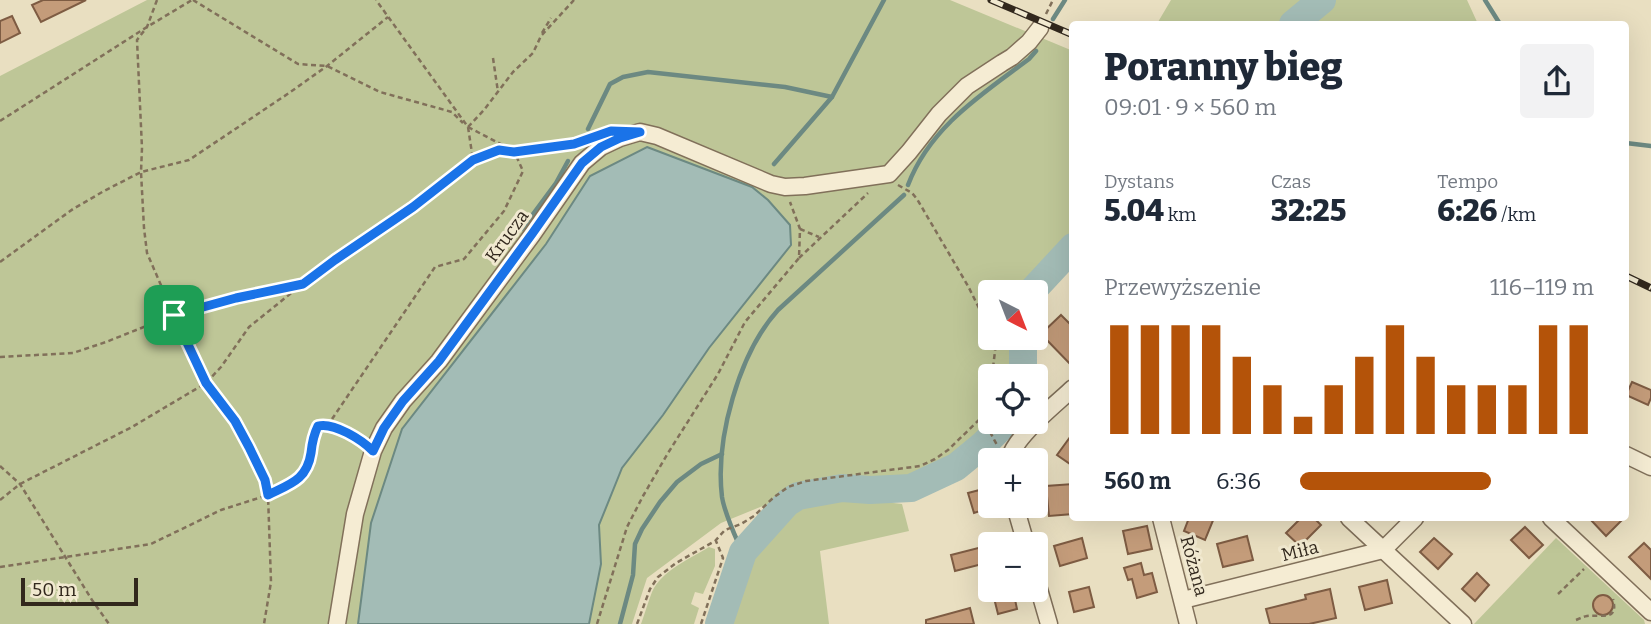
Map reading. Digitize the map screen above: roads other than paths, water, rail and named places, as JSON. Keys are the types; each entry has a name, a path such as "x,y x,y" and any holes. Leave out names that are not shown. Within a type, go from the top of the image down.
{"street":[{"name":"Krucza","path":"337,624 355,514 373,451 384,428 403,401 439,361 582,163 601,147 640,132 657,136 771,184 785,187 889,174 939,114 967,86 1013,57 1029,42 1042,22"},
{"path":"1015,448 1069,392"},
{"path":"1629,456 1651,467"},
{"name":"Różana","path":"1162,521 1188,624"},
{"path":"1352,521 1463,624"},
{"path":"1383,550 1412,521"},
{"path":"1554,521 1651,612"},
{"name":"Miła","path":"1183,600 1383,550"},
{"path":"1043,602 1049,624"}],"water":[{"path":"647,147 752,187 768,200 790,225 791,245 709,348 622,468 599,525 601,564 589,624 358,624 371,523 402,429 546,244 590,176"}],"waterway":[{"path":"774,164 832,97 884,0"},
{"path":"1053,19 1065,0"},
{"path":"1297,21 1322,0"},
{"path":"1485,0 1498,21"},
{"path":"908,185 929,146 943,129 975,99 1036,51"},
{"path":"588,129 610,84 623,77 648,72 785,87 832,97"},
{"path":"1629,143 1651,146"},
{"path":"522,229 556,183 568,161"},
{"path":"743,552 723,503 721,474 726,424 741,373 764,328 778,310 904,195"},
{"path":"1042,280 1069,251"},
{"path":"1023,350 1023,364"},
{"path":"719,624 743,552 787,503 798,496 842,488 911,488 956,467 994,434"},
{"path":"620,624 633,575 635,544 642,529 677,482 701,464 722,454"}],"railway":[{"path":"991,0 1069,33"},
{"path":"1629,277 1651,288"}]}
